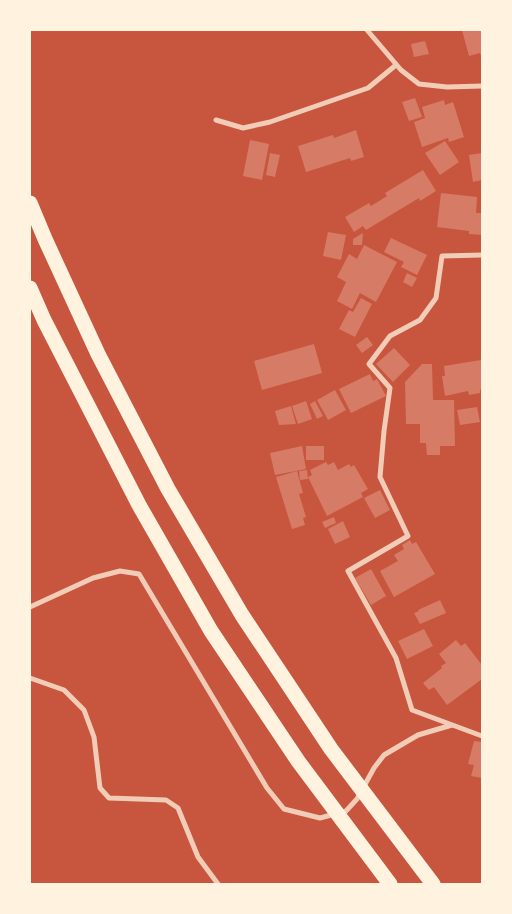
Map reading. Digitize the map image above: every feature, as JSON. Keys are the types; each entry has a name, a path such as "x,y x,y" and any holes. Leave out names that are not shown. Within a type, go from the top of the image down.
{"highway":[{"path":"30,203 98,354 168,489 248,623 330,750 433,884"},
{"path":"30,288 44,320 139,505 212,632 298,761 390,884"}],"street":[{"path":"367,30 400,70 419,84 447,87 482,86"},
{"path":"216,120 243,128 270,122 368,88 396,65"},
{"path":"482,255 442,256 436,298 420,320 390,336 369,364 390,388 380,477 408,536 348,571 396,658 412,710 482,736"},
{"path":"30,607 93,578 120,571 139,574 267,788 284,809 320,818 346,811 357,800 374,768 384,755 418,735 453,725"},
{"path":"30,678 64,690 84,710 94,737 100,788 109,798 166,800 178,808 198,857 218,884"}],"building":[{"path":"462,30 482,30 482,58 480,53 469,56"},
{"path":"425,41 429,54 414,57 411,44"},
{"path":"415,98 422,117 409,121 402,102"},
{"path":"444,100 445,105 453,102 464,137 449,142 448,138 422,147 414,122 425,118 422,107"},
{"path":"356,130 364,157 351,161 350,158 306,172 298,146 333,135 334,138"},
{"path":"250,140 269,144 262,180 243,176"},
{"path":"445,141 459,162 440,175 425,153"},
{"path":"270,153 280,155 275,177 266,175"},
{"path":"482,153 482,180 473,182 469,155"},
{"path":"423,170 436,191 420,201 419,198 366,230 363,226 354,232 345,217 369,203 371,206 387,196 385,193"},
{"path":"441,193 477,197 476,213 482,213 482,235 469,234 469,231 437,227"},
{"path":"328,232 346,235 341,260 323,256"},
{"path":"363,233 362,245 353,245 353,239"},
{"path":"391,238 427,255 417,275 401,267 404,262 384,252"},
{"path":"364,245 397,262 376,302 360,293 352,309 337,301 346,282 337,277 349,254 357,259"},
{"path":"407,273 417,278 412,287 403,282"},
{"path":"361,298 372,304 355,337 339,329 349,310 353,312"},
{"path":"367,337 373,345 362,353 356,345"},
{"path":"314,344 322,373 262,390 254,361"},
{"path":"394,348 410,365 393,382 376,364"},
{"path":"481,360 482,389 480,393 469,395 468,391 445,396 442,376 445,376 444,366"},
{"path":"422,364 432,364 433,400 454,400 455,446 440,446 440,455 427,455 426,443 420,443 420,424 406,424 405,382"},
{"path":"370,374 373,381 377,379 386,396 351,413 339,389"},
{"path":"335,390 346,410 328,420 317,400"},
{"path":"306,401 312,419 298,424 292,406"},
{"path":"315,401 323,416 317,419 310,404"},
{"path":"291,406 296,424 279,425 275,411"},
{"path":"477,407 480,422 460,425 457,410"},
{"path":"302,446 306,469 275,475 270,453"},
{"path":"306,446 324,446 324,460 306,460"},
{"path":"326,462 328,465 334,462 338,470 349,464 351,467 354,465 368,489 361,493 363,497 327,516 308,477 312,475 310,470"},
{"path":"307,470 308,479 300,480 299,471"},
{"path":"297,471 303,493 299,494 306,517 303,518 305,525 292,529 276,477"},
{"path":"380,490 390,510 375,518 364,498"},
{"path":"334,517 336,523 325,528 322,522"},
{"path":"343,521 350,537 335,544 328,529"},
{"path":"410,540 412,544 416,542 435,574 394,597 380,571 398,561 394,555 404,549 402,545"},
{"path":"371,569 386,596 371,605 355,578"},
{"path":"440,600 446,613 420,624 414,613"},
{"path":"424,629 433,646 407,659 398,641"},
{"path":"456,640 461,646 465,643 482,665 482,679 447,705 434,687 429,690 423,683 446,663 439,654"},
{"path":"474,741 482,742 482,778 471,776 474,765 468,764"}]}
